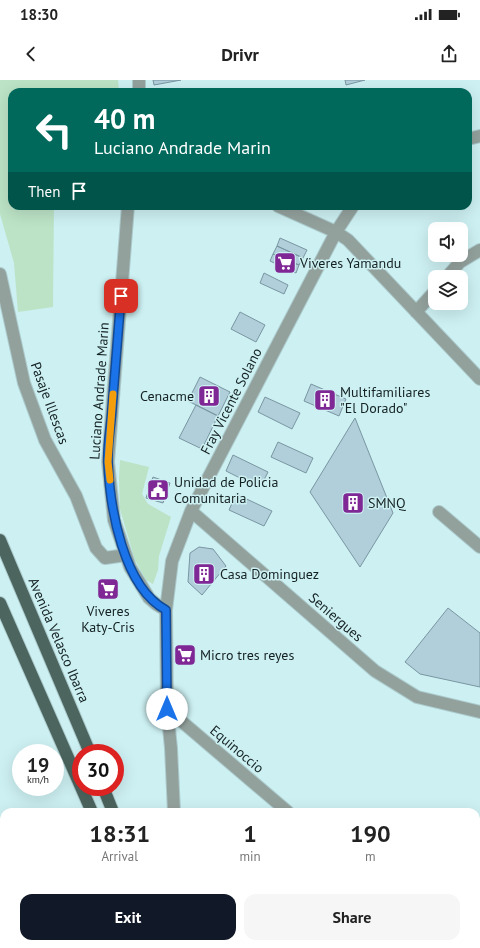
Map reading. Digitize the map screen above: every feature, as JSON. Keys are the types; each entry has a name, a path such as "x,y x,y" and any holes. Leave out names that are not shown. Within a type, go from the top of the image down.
{"main road":[{"name":"Avenida Velasco Ibarra","path":"0,540 86,744"},
{"path":"0,603 90,808"},
{"path":"107,796 111,808"}],"street":[{"name":"Luciano Andrade Marin","path":"128,210 108,462 114,520 130,567 149,598 166,610"},
{"path":"287,210 336,232 348,240 480,379"},
{"name":"Fray Vicente Solano","path":"174,808 171,748 167,709 166,610 172,561 192,511 336,232 350,210"},
{"path":"453,270 460,262 480,250"},
{"name":"Pasaje Illescas","path":"0,274 24,382 45,440 76,496 96,548 100,554 105,558 126,556"},
{"path":"416,312 428,299"},
{"name":"Seniergues","path":"192,511 375,671 417,697 480,712"},
{"path":"439,512 480,547"},
{"name":"Equinoccio","path":"167,709 283,808"}],"green space":[{"path":"0,80 118,80 119,88 8,88 8,210 54,210 53,307 18,312 14,263 0,214"},
{"path":"120,460 149,467 142,494 148,504 171,517 159,556 158,570 153,584 146,580 135,560 120,509"}],"building":[{"path":"153,80 181,80 154,85"},
{"path":"345,80 365,80 346,85"},
{"path":"280,238 307,250 303,258 277,246"},
{"path":"277,246 303,258 299,265 273,254"},
{"name":"Viveres Yamandu","path":"273,254 299,265 296,273 270,261"},
{"path":"264,273 288,285 284,294 260,283"},
{"path":"240,312 265,325 256,342 231,329"},
{"name":"Cenacme","path":"200,377 230,392 218,416 188,401"},
{"name":"Multifamiliares \"El Dorado\"","path":"311,384 346,399 339,416 304,401"},
{"name":"Multifamiliares \"El Dorado\"","path":"265,397 300,413 292,429 258,412"},
{"path":"196,405 218,416 202,449 179,438"},
{"name":"SMNQ","path":"355,418 393,513 360,567 310,492"},
{"path":"278,442 313,458 306,473 271,457"},
{"path":"233,455 268,472 260,488 226,471"},
{"name":"Unidad de Policia Comunitaria","path":"153,477 170,483 163,503 146,498"},
{"path":"236,494 272,511 264,526 229,510"},
{"name":"Casa Dominguez","path":"199,547 213,549 226,566 202,595 188,582 190,553"},
{"name":"Viveres Katy-Cris","path":"113,581 117,588 101,599 99,590"},
{"path":"448,608 480,633 480,687 420,674 405,662"}],"slow traffic":[{"path":"110,480 108,462 113,394"}],"place":[{"name":"Viveres Yamandu","path":"285,263"},
{"name":"Cenacme","path":"209,396"},
{"name":"Multifamiliares \"El Dorado\"","path":"325,400"},
{"name":"Unidad de Policia Comunitaria","path":"158,490"},
{"name":"SMNQ","path":"353,503"},
{"name":"Casa Dominguez","path":"204,574"},
{"name":"Viveres Katy-Cris","path":"108,589"},
{"name":"Micro tres reyes","path":"185,655"}],"route":[{"path":"121,296 108,462 114,520 130,567 149,598 166,610 167,709"}]}
